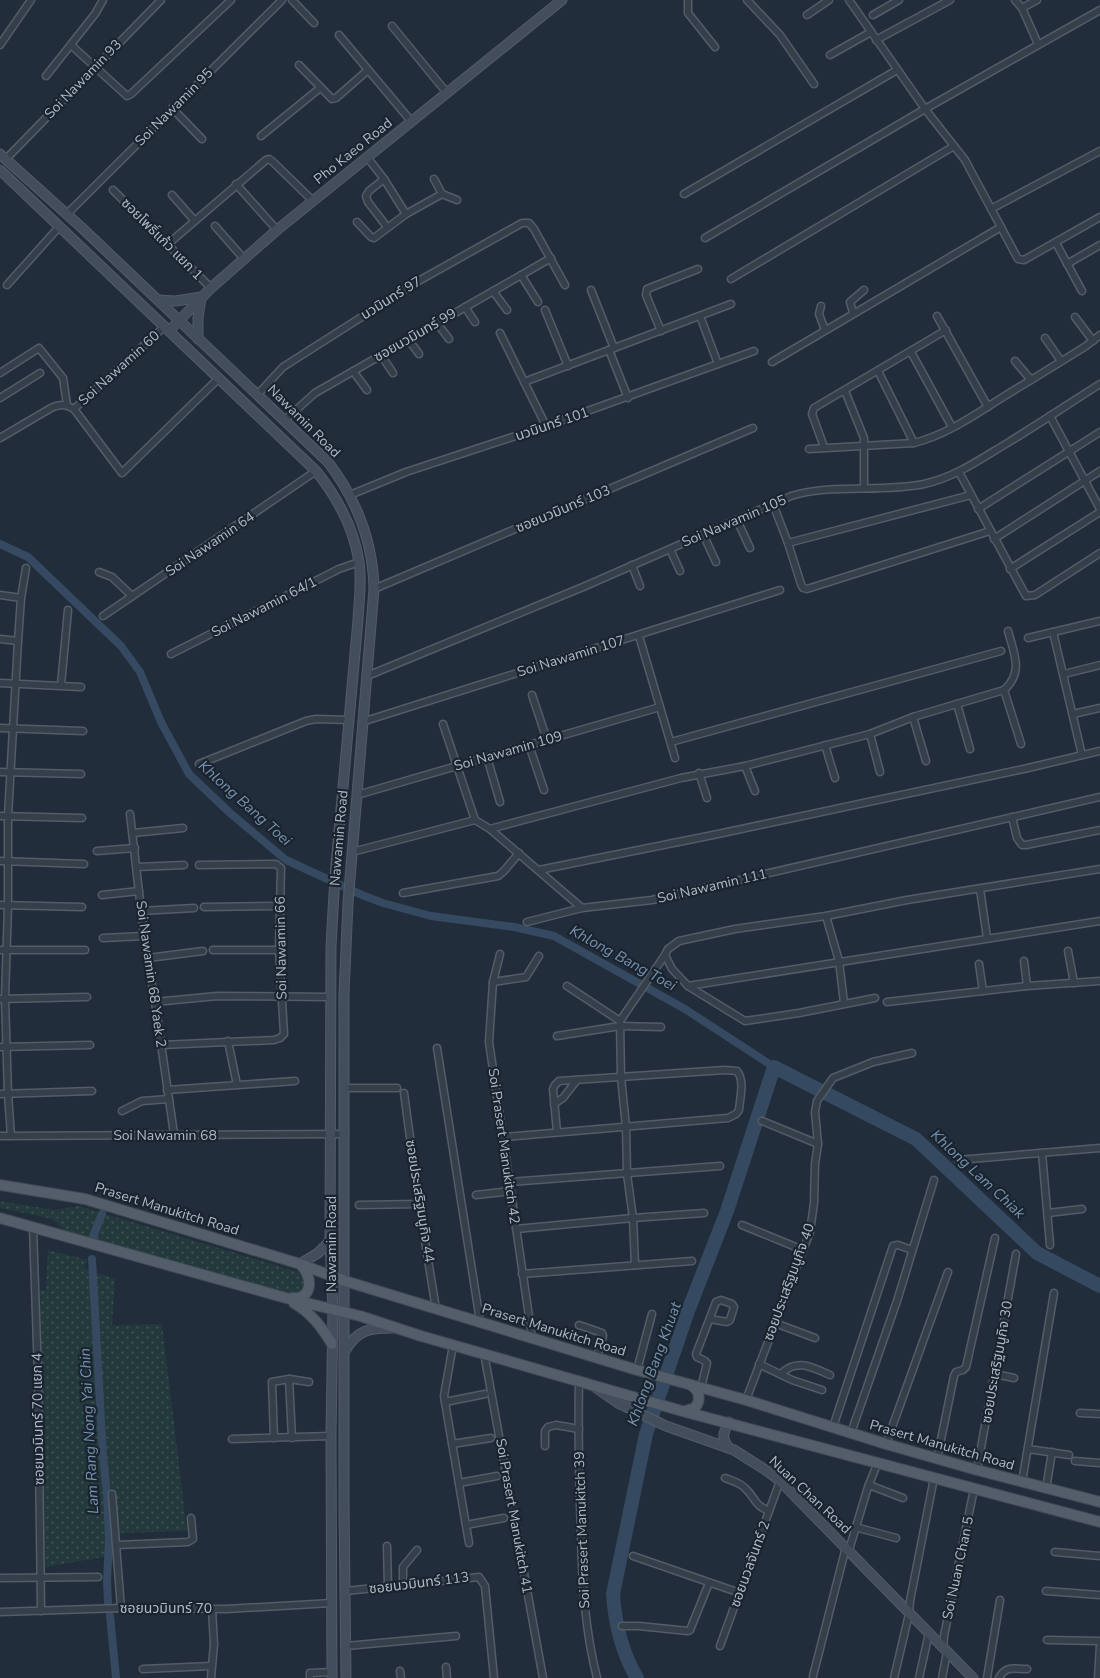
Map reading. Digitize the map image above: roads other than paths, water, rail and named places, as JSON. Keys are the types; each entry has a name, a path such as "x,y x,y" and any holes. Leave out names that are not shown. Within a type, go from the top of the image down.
{"main road":[{"name":"Pho Kaeo Road","path":"167,329 277,230 562,0"},
{"name":"Nawamin Road","path":"3,156 68,214 328,462 359,512 372,556 374,590 349,882 344,994 346,1678"},
{"name":"Nawamin Road","path":"1,172 316,471 331,491 343,513 359,562 359,598 333,898 330,997 332,1675"},
{"path":"158,300 176,301 201,297 198,339"},
{"name":"Prasert Manukitch Road","path":"0,1185 85,1199 300,1264 345,1281 597,1358 746,1400 937,1459 1100,1502"},
{"path":"0,1218 286,1298 332,1308 682,1411 1100,1522"},
{"path":"286,1298 296,1299 305,1294 310,1286 310,1277 300,1264 318,1253 330,1240"},
{"path":"286,1298 313,1317 332,1344"},
{"path":"344,1351 352,1339 360,1333 370,1329 398,1328"},
{"path":"682,1411 695,1408 699,1400 696,1388 683,1382"},
{"name":"Nuan Chan Road","path":"593,1385 611,1399 666,1426 729,1448 752,1460 780,1481 973,1678"},
{"path":"729,1422 723,1436 724,1442 729,1448"},
{"path":"974,1489 977,1470"}],"street":[{"path":"0,45 31,0"},
{"path":"46,76 103,0"},
{"name":"Soi Nawamin 93","path":"3,156 161,0"},
{"path":"71,45 127,96 230,0"},
{"name":"Soi Nawamin 95","path":"68,214 282,0"},
{"path":"292,0 314,23"},
{"path":"688,0 688,14 715,46"},
{"path":"749,0 780,35 814,84"},
{"path":"807,16 830,0"},
{"path":"849,0 925,109 970,168 1020,260 1024,260 1056,243 1100,217"},
{"path":"873,15 899,0"},
{"path":"876,40 950,0"},
{"path":"1015,0 1022,8 1038,44"},
{"path":"1022,8 1037,0"},
{"path":"705,238 925,109 1100,10"},
{"path":"392,26 446,93"},
{"path":"830,55 870,32"},
{"path":"339,35 411,121"},
{"path":"300,65 332,99 336,98 368,70"},
{"path":"684,194 897,70"},
{"path":"260,136 320,88"},
{"path":"172,108 202,139"},
{"path":"731,278 954,146"},
{"path":"991,209 1100,150"},
{"path":"367,157 384,179 406,214"},
{"path":"168,244 262,162 269,159 313,201"},
{"path":"384,179 369,191 366,196 368,202 387,228"},
{"path":"434,179 442,194 457,200"},
{"path":"236,184 277,230"},
{"name":"ซอยโพธิ์แก้ว แยก 1","path":"113,190 211,288"},
{"path":"357,222 374,238 406,214 442,194"},
{"path":"172,195 194,220"},
{"name":"นวมินทร์ 97","path":"258,394 282,367 415,283 522,223 529,223 534,229 551,258"},
{"path":"215,226 244,259"},
{"path":"7,285 59,227"},
{"path":"772,362 1001,227"},
{"path":"1056,243 1082,291"},
{"path":"1067,264 1100,245"},
{"path":"551,258 565,285"},
{"name":"ซอยนวมินทร์ 99","path":"285,420 315,393 551,258"},
{"path":"661,331 646,295 647,289 698,269"},
{"path":"521,275 538,302"},
{"path":"591,290 628,398"},
{"path":"853,313 850,302 864,290"},
{"path":"494,291 507,310"},
{"path":"524,382 732,304"},
{"path":"821,306 819,314 825,330"},
{"path":"465,307 475,322"},
{"path":"546,310 568,366"},
{"path":"700,316 718,364"},
{"path":"937,316 988,407"},
{"path":"1075,317 1093,341"},
{"path":"437,323 449,339"},
{"name":"Soi Nawamin 60","path":"74,409 167,329"},
{"path":"824,447 813,417 812,411 814,408 946,330"},
{"path":"500,333 546,426"},
{"path":"809,449 914,443 952,427 988,407 1100,335"},
{"path":"1045,338 1061,361"},
{"path":"408,340 419,354"},
{"path":"0,373 39,348 63,378 67,405"},
{"name":"นวมินทร์ 101","path":"350,495 406,472 628,398 754,351"},
{"path":"911,352 952,427"},
{"path":"381,355 393,373"},
{"path":"1015,361 1031,380"},
{"path":"353,371 367,390"},
{"path":"878,371 914,443"},
{"path":"0,398 40,373"},
{"path":"0,438 51,408 60,404 67,405 74,409 122,474 218,378"},
{"name":"Soi Nawamin 105","path":"367,676 801,493 922,484 947,478 1100,384"},
{"path":"845,391 862,431 865,445 864,488"},
{"path":"1010,569 1100,510 1050,416"},
{"name":"ซอยนวมินทร์ 103","path":"374,590 753,428"},
{"path":"978,509 1100,432"},
{"name":"Soi Nawamin 64","path":"103,616 316,471"},
{"path":"994,539 1100,471"},
{"path":"959,472 1010,569 1025,594 1029,597 1100,553"},
{"path":"788,543 971,495"},
{"path":"773,504 801,584 803,588 807,589 990,531"},
{"path":"737,520 750,548"},
{"path":"703,534 716,562"},
{"path":"670,549 680,571"},
{"name":"Soi Nawamin 64/1","path":"171,654 339,569 359,562"},
{"path":"632,565 640,586"},
{"path":"11,1136 3,1047 4,950 8,905 8,816 12,729 21,598 26,568"},
{"path":"98,572 112,577 132,596"},
{"name":"Soi Nawamin 107","path":"362,722 530,667 639,636 780,590"},
{"path":"0,595 21,598"},
{"path":"61,685 68,610"},
{"path":"1028,638 1100,621"},
{"path":"490,829 699,773 745,766 870,734 913,717 1004,690 1012,682 1016,667 1008,631"},
{"path":"1053,632 1082,755"},
{"path":"639,636 676,758"},
{"path":"0,639 18,641"},
{"path":"671,742 1001,651"},
{"path":"1064,674 1100,665"},
{"path":"0,683 81,687"},
{"path":"1004,690 1020,744"},
{"path":"532,695 547,740"},
{"path":"957,704 970,749"},
{"name":"Soi Nawamin 109","path":"356,795 660,707"},
{"path":"1073,714 1100,708"},
{"path":"913,717 926,761"},
{"path":"199,764 306,721 316,719 349,720"},
{"path":"443,724 475,820 490,829 582,908"},
{"path":"0,728 83,731"},
{"path":"870,734 880,772"},
{"path":"528,745 544,790"},
{"path":"825,745 835,778"},
{"path":"539,870 718,834 1100,751"},
{"path":"487,757 500,802"},
{"path":"745,766 755,791"},
{"path":"0,772 81,774"},
{"path":"699,773 707,798"},
{"name":"Soi Nawamin 111","path":"527,922 582,908 652,900 1100,797"},
{"name":"Soi Nawamin 68 Yaek 2","path":"130,814 144,936 174,1134"},
{"path":"0,816 82,818"},
{"path":"1012,817 1017,838 1022,845 1026,846 1100,830"},
{"path":"352,852 475,820"},
{"path":"133,833 183,828"},
{"path":"97,851 135,848"},
{"path":"403,893 498,876 519,853"},
{"path":"0,861 84,864"},
{"name":"Soi Nawamin 66","path":"199,865 276,864 281,868 279,950 284,1034 274,1040 228,1041"},
{"path":"137,866 184,865"},
{"path":"635,1265 633,1218 627,1174 620,1024 668,949 679,941 736,928 826,916 907,900 1100,869"},
{"path":"980,889 987,938"},
{"path":"102,895 139,891"},
{"path":"0,905 82,907"},
{"path":"204,908 280,906"},
{"path":"141,911 194,908"},
{"path":"826,916 839,961 844,1003"},
{"path":"688,986 1100,921"},
{"path":"103,938 144,936"},
{"path":"4,950 85,950"},
{"path":"213,950 279,950"},
{"path":"148,958 203,951"},
{"path":"1068,951 1074,983"},
{"name":"Soi Prasert Manukitch 42","path":"500,954 493,982 489,1042 532,1338"},
{"path":"665,955 672,969 688,986 745,1021 799,1013 875,998"},
{"path":"493,982 526,977 539,956"},
{"path":"1024,961 1027,986"},
{"path":"979,964 983,991"},
{"path":"887,1002 1027,986 1100,981"},
{"path":"566,986 620,1024"},
{"path":"155,1002 217,996 330,997"},
{"path":"3,999 87,997"},
{"path":"557,1036 620,1024 661,1027"},
{"path":"161,1045 228,1041 237,1085"},
{"path":"3,1047 90,1045"},
{"path":"437,1048 480,1322"},
{"name":"ซอยประเสริฐมนูกิจ 40","path":"746,1400 810,1232 818,1144 815,1112 817,1101 833,1078 873,1062 912,1053"},
{"path":"504,1137 733,1117 739,1110 741,1081 737,1070 560,1081 555,1084 553,1089 557,1132"},
{"path":"554,1104 563,1098 577,1080"},
{"path":"167,1090 295,1081"},
{"path":"344,1088 396,1088"},
{"path":"0,1094 92,1090"},
{"name":"ซอยประเสริฐมนูกิจ 44","path":"404,1093 436,1309"},
{"path":"122,1111 142,1101 169,1099"},
{"path":"762,1121 818,1144"},
{"name":"Soi Nawamin 68","path":"0,1136 345,1134"},
{"path":"958,1160 1100,1148"},
{"path":"1042,1153 1050,1245"},
{"path":"510,1182 720,1166"},
{"path":"851,1433 934,1180"},
{"path":"476,1195 511,1191"},
{"path":"359,1205 419,1204"},
{"path":"1048,1213 1082,1209"},
{"path":"516,1229 704,1213"},
{"path":"742,1225 804,1250"},
{"name":"ซอยนวมินทร์ 70 แยก 4","path":"33,1227 38,1384 41,1611"},
{"path":"937,1459 954,1376 956,1372 966,1367 995,1238"},
{"path":"833,1427 893,1246 898,1244 912,1250"},
{"name":"ซอยประเสริฐมนูกิจ 30","path":"977,1470 1016,1254"},
{"path":"522,1274 692,1262"},
{"path":"886,1444 948,1272"},
{"path":"1022,1482 1054,1294"},
{"path":"641,1371 652,1314"},
{"path":"701,1388 707,1363 697,1357 696,1354 710,1319"},
{"path":"774,1323 815,1338"},
{"path":"579,1325 602,1333 597,1358"},
{"path":"454,1344 444,1396 470,1543"},
{"name":"Soi Prasert Manukitch 41","path":"484,1353 543,1678"},
{"path":"759,1364 792,1380 822,1390"},
{"path":"781,1374 786,1368 796,1365 809,1366 830,1374"},
{"path":"995,1374 1014,1378"},
{"path":"289,1379 292,1438"},
{"path":"274,1438 272,1384 274,1380 289,1379 309,1382"},
{"name":"Soi Prasert Manukitch 39","path":"579,1380 579,1493 584,1608 597,1678"},
{"path":"445,1402 485,1394"},
{"path":"1080,1413 1100,1414"},
{"path":"545,1446 545,1431 548,1427 556,1425 579,1429"},
{"path":"232,1439 331,1436"},
{"path":"452,1444 491,1438"},
{"path":"1028,1449 1069,1455"},
{"path":"1046,1488 1052,1452"},
{"path":"1075,1461 1100,1463"},
{"path":"813,1676 847,1549 878,1462"},
{"path":"459,1483 497,1476"},
{"path":"725,1478 742,1485 756,1504 769,1511"},
{"path":"894,1678 909,1614 934,1478"},
{"name":"ซอยนวลจันทร์ 2","path":"720,1646 780,1481"},
{"path":"869,1485 903,1498"},
{"name":"Soi Nuan Chan 5","path":"942,1678 945,1650 944,1636 974,1489"},
{"path":"112,1494 120,1608"},
{"path":"117,1545 188,1542 193,1539 191,1518"},
{"path":"466,1524 504,1518"},
{"path":"855,1527 896,1538"},
{"path":"387,1546 388,1588"},
{"path":"403,1586 403,1567 417,1550"},
{"path":"1055,1552 1100,1556"},
{"path":"633,1556 740,1593"},
{"path":"1,1578 98,1577"},
{"name":"ซอยนวมินทร์ 113","path":"346,1591 479,1577 485,1586 494,1678"},
{"path":"622,1626 688,1631 709,1583"},
{"path":"1046,1591 1100,1595"},
{"path":"987,1678 1000,1600"},
{"name":"ซอยนวมินทร์ 70","path":"0,1612 120,1608 212,1609 332,1603"},
{"path":"211,1678 214,1644 212,1609"},
{"path":"919,1678 929,1634"},
{"path":"346,1646 456,1636"},
{"path":"1047,1640 1100,1641"},
{"path":"1098,1678 1100,1646"},
{"path":"143,1669 211,1666"},
{"path":"446,1667 446,1678"},
{"path":"1000,1678 1003,1671 1007,1669 1027,1669"},
{"path":"310,1678 310,1673 332,1675"}],"waterway":[{"name":"Khlong Bang Toei","path":"0,544 28,557 121,646 140,672 161,722 189,774 230,813 286,860 383,903 431,916 514,927 554,936 685,1009 774,1067"},
{"name":"Khlong Bang Khuat","path":"637,1678 631,1668 620,1637 615,1616 613,1594 646,1434 688,1311 727,1211 774,1067 916,1139 1037,1253 1100,1286"},
{"name":"Lam Rang Nong Yai Chin","path":"92,1239 102,1214"},
{"name":"Lam Rang Nong Yai Chin","path":"92,1259 103,1456 107,1494 109,1539 108,1602"},
{"name":"Lam Rang Nong Yai Chin","path":"110,1616 116,1678"}],"water label":[{"name":"Khlong Lam Chiak","path":"978,1174"}]}
